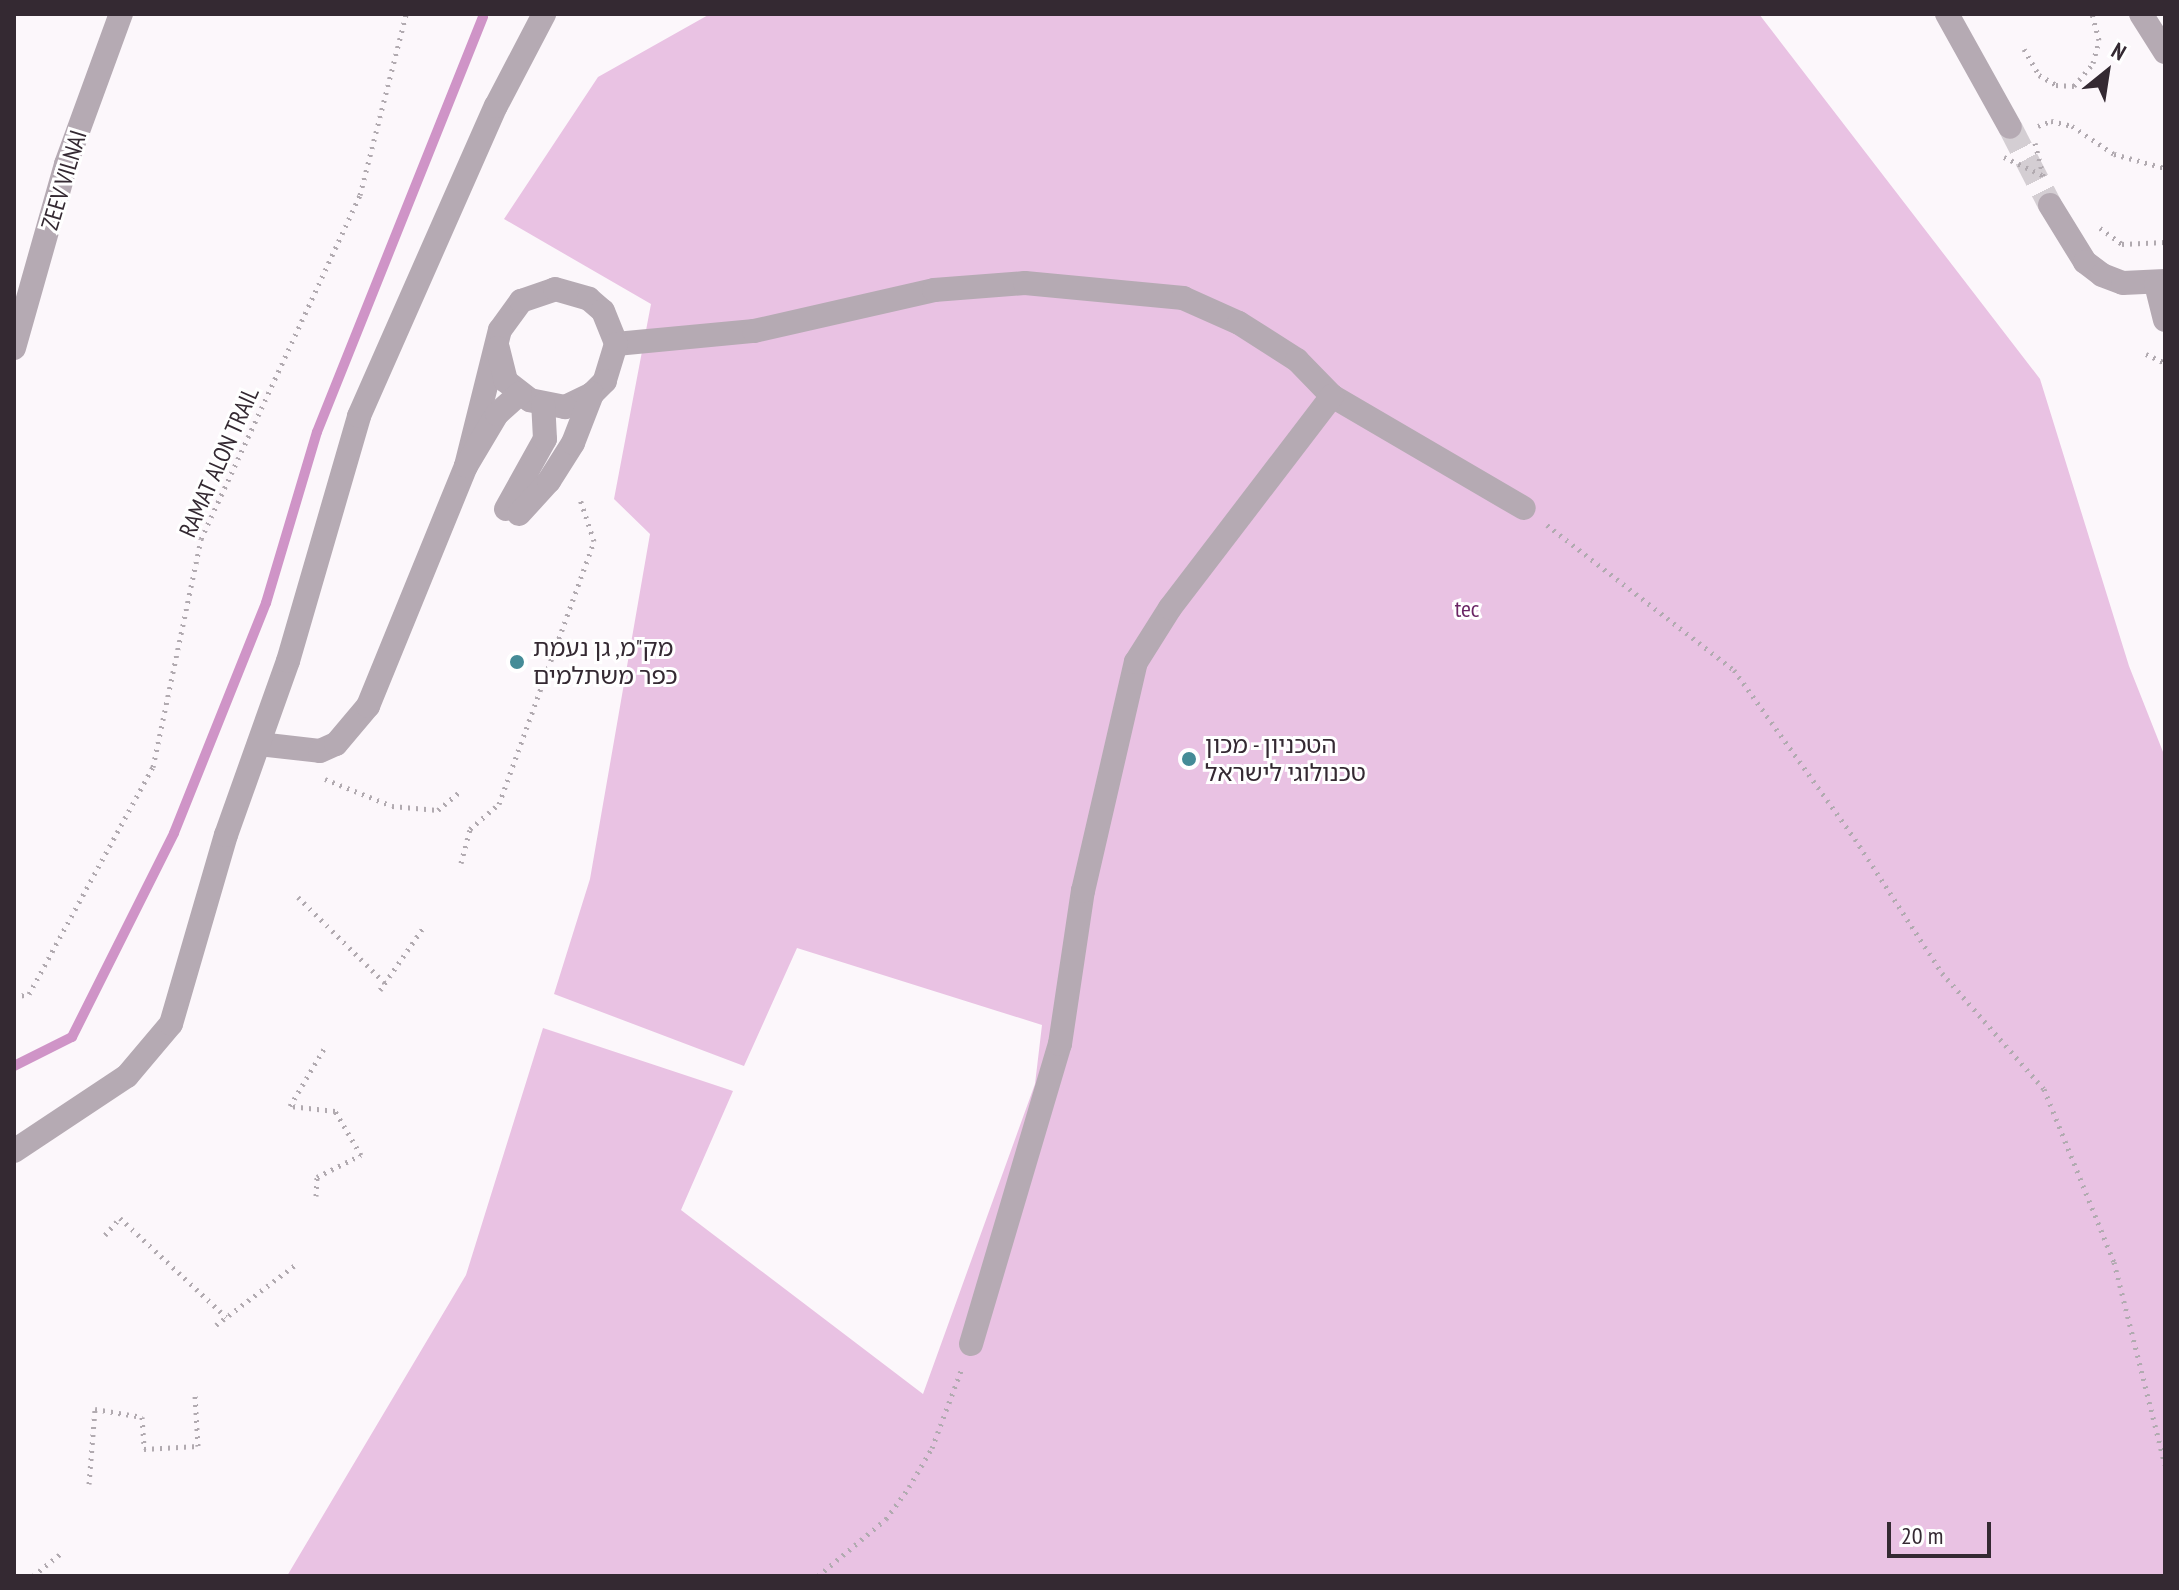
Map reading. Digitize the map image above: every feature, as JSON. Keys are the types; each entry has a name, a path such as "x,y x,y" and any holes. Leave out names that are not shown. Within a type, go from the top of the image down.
{"street":[{"name":"ZEEV VILNAI","path":"14,348 66,164 121,14"},
{"path":"14,1151 127,1076 171,1024 226,835 259,744 359,416 490,119 544,14"},
{"path":"1947,14 2010,127"},
{"path":"2141,14 2165,52"},
{"path":"2049,195 2085,262 2102,275 2123,283 2160,282 2165,320"},
{"path":"616,344 754,331 934,290 1025,283 1106,287 1183,298 1239,323 1297,360 1332,396 1524,508"},
{"path":"466,466 480,394 498,348 500,330 521,301 555,289 573,291 596,305 616,344 611,368 592,394 573,443 549,481 512,512 545,439 543,405"},
{"path":"498,348 506,381 520,393 543,405 565,407 592,394"},
{"path":"259,744 320,751 336,744 368,706 466,466 497,414 520,393"},
{"path":"971,1344 1060,1044 1083,891 1136,662 1170,608 1332,396"}],"path":[{"name":"RAMAT ALON TRAIL","path":"14,997 29,994 153,767 201,539 360,195 406,14"},
{"path":"2024,49 2039,75 2056,85 2074,86 2093,63 2099,40 2092,14"},
{"path":"2049,195 2041,174 2034,133 2040,123 2051,121 2088,133 2114,154 2165,168"},
{"path":"1999,154 2058,182"},
{"path":"2097,227 2122,244 2165,242"},
{"path":"2146,354 2165,363"},
{"path":"461,863 470,829 499,804 594,541 580,499"},
{"path":"1524,508 1734,670 1855,839 1942,973 2044,1089 2114,1262 2165,1465"},
{"path":"322,777 392,806 438,810 461,791"},
{"path":"298,897 385,983"},
{"path":"380,990 425,925"},
{"path":"316,1196 317,1177 361,1155 335,1111 290,1106 325,1047"},
{"path":"105,1235 120,1218 226,1317"},
{"path":"216,1325 295,1265"},
{"path":"818,1576 886,1519 909,1487 932,1448 971,1344"},
{"path":"89,1484 95,1409 142,1417 144,1449 198,1446 195,1395"},
{"path":"33,1576 63,1552"}],"green space":[{"name":"tec","path":"710,14 1759,14 2040,379 2129,666 2165,757 2165,1576 287,1576 466,1275 543,1028 733,1091 681,1210 923,1394 1035,1084 1042,1025 797,948 744,1066 554,994 590,879 650,534 614,499 651,304 504,219 598,77"}],"waterway":[{"path":"14,1066 72,1037 174,833 266,603 317,432 483,17"}],"tunnel":[{"path":"2010,127 2050,205"}],"place":[{"name":"מק\"מ, גן נעמת כפר משתלמים","path":"517,662"},
{"name":"הטכניון - מכון טכנולוגי לישראל","path":"1189,759"}]}
